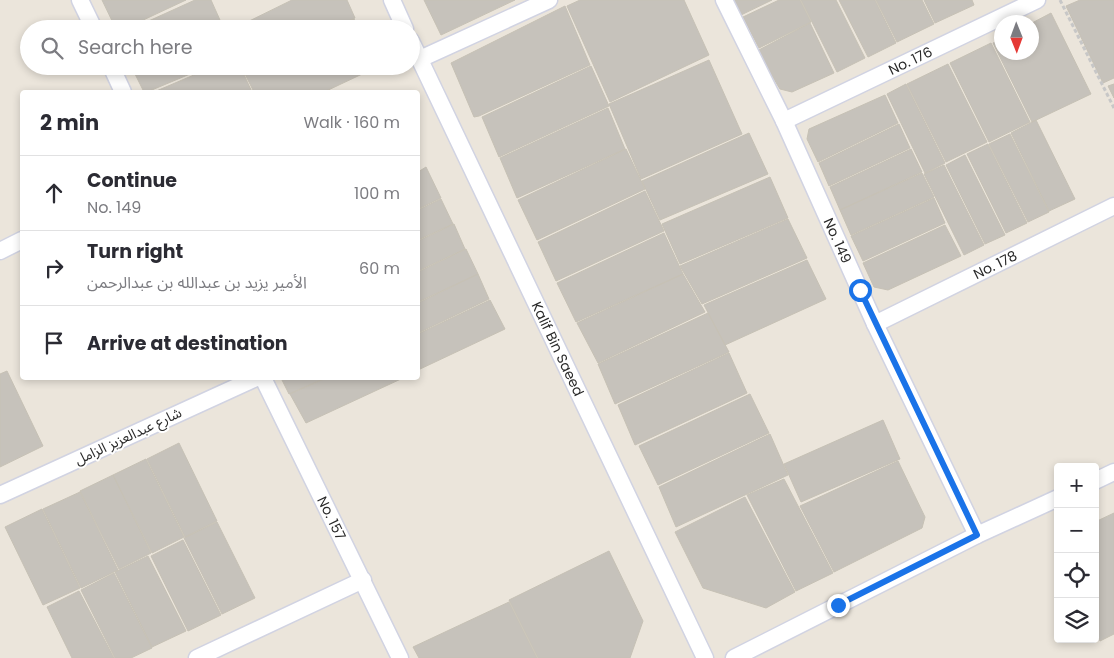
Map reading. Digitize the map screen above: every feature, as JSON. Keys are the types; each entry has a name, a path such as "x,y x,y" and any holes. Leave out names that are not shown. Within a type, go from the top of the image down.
{"street":[{"path":"80,0 90,20"},
{"path":"392,0 401,20"},
{"path":"420,59 549,0"},
{"name":"No. 149","path":"724,0 784,121 875,324 977,535"},
{"name":"No. 176","path":"784,121 1037,0"},
{"name":"Kalif Bin Saeed","path":"420,59 705,658"},
{"path":"115,75 122,90"},
{"name":"No. 178","path":"875,324 1114,206"},
{"path":"0,251 20,241"},
{"name":"شارع عبدالعزيز الزامل","path":"0,495 252,380"},
{"name":"No. 157","path":"264,380 400,658"},
{"path":"1099,479 1114,472"},
{"path":"734,658 977,535 1054,500"},
{"path":"197,658 363,580"}],"path":[{"path":"1060,0 1114,108"}],"building":[{"path":"102,0 186,0 143,20 112,20"},
{"path":"195,0 211,0 220,20 151,20"},
{"path":"292,0 347,0 355,18 351,20 251,20"},
{"path":"424,0 515,0 441,35"},
{"path":"580,0 684,0 709,55 610,102 567,6"},
{"path":"734,0 772,0 741,15"},
{"path":"779,0 800,0 811,22 759,48 743,17"},
{"path":"801,0 836,0 865,58 837,72"},
{"path":"839,0 875,0 896,43 868,57"},
{"path":"876,0 922,0 934,24 897,42"},
{"path":"924,0 972,0 974,5 935,23"},
{"path":"1080,0 1114,0 1114,78 1103,83 1066,6"},
{"path":"565,6 590,65 474,117 451,63"},
{"path":"1051,13 1091,94 1032,122 1001,60 1039,60 1039,19"},
{"path":"810,23 834,73 792,92 780,89 757,51"},
{"path":"991,43 994,49 994,60 999,60 1030,122 989,142 950,63"},
{"path":"709,60 742,134 641,179 609,104"},
{"path":"948,64 987,142 946,162 907,84"},
{"path":"591,66 609,106 499,157 482,117"},
{"path":"136,75 188,75 152,90 143,90"},
{"path":"194,75 244,75 251,90 159,90"},
{"path":"246,75 360,75 328,90 253,90"},
{"path":"906,84 945,163 925,173 887,94"},
{"path":"1114,84 1114,98 1108,86"},
{"path":"885,95 898,123 818,162 807,139 809,129"},
{"path":"608,108 625,149 517,198 500,158"},
{"path":"1036,120 1075,199 1049,211 1011,133"},
{"path":"899,124 910,148 829,186 819,163"},
{"path":"749,133 768,174 660,220 642,181"},
{"path":"1010,134 1049,212 1028,222 989,144"},
{"path":"988,144 1027,223 1006,233 967,154"},
{"path":"626,149 645,189 537,240 518,200"},
{"path":"911,149 922,172 840,210 830,187"},
{"path":"965,155 1005,235 985,244 946,165"},
{"path":"944,165 984,245 964,255 924,174"},
{"path":"426,167 441,198 420,208 420,171"},
{"path":"922,173 934,197 851,235 840,210"},
{"path":"770,177 788,218 680,264 662,224"},
{"path":"645,191 664,231 556,281 538,242"},
{"path":"934,198 945,223 863,261 851,236"},
{"path":"441,199 453,224 420,239 420,209"},
{"path":"788,219 807,258 702,304 680,266"},
{"path":"454,224 465,249 420,270 420,240"},
{"path":"945,225 961,256 888,290 874,287 863,263"},
{"path":"664,233 683,274 576,322 557,283"},
{"path":"466,249 478,274 420,301 420,271"},
{"path":"807,260 826,299 725,345 704,305"},
{"path":"478,274 489,299 420,332 420,302"},
{"path":"683,274 705,312 598,363 577,323"},
{"path":"490,300 505,329 420,369 420,333"},
{"path":"708,313 729,352 615,404 598,364"},
{"path":"729,353 747,393 635,445 618,405"},
{"path":"7,371 43,446 0,467 0,374"},
{"path":"282,380 320,380 289,394"},
{"path":"322,380 399,380 306,423 290,394"},
{"path":"750,394 769,433 658,485 639,446"},
{"path":"883,420 900,459 801,502 784,464"},
{"path":"770,434 788,475 676,527 659,487"},
{"path":"179,443 217,521 185,537 147,459"},
{"path":"146,459 184,537 152,553 113,475"},
{"path":"898,461 925,517 922,528 834,572 800,506"},
{"path":"113,475 151,553 119,569 80,491"},
{"path":"784,479 833,573 796,591 747,495"},
{"path":"80,492 118,570 81,588 43,509"},
{"path":"745,497 795,592 766,608 703,588 675,532"},
{"path":"42,509 80,588 43,605 5,527"},
{"path":"1114,513 1114,634 1100,641 1099,639 1099,520"},
{"path":"217,522 255,598 222,614 184,538"},
{"path":"183,540 221,615 188,631 151,556"},
{"path":"609,551 643,621 630,658 538,658 509,600"},
{"path":"148,556 186,631 152,647 115,572"},
{"path":"114,573 152,648 131,658 115,658 81,590"},
{"path":"79,591 114,658 72,658 47,607"},
{"path":"509,602 537,658 419,658 413,647"}],"route":[{"path":"838,605 977,535 860,290"}]}
